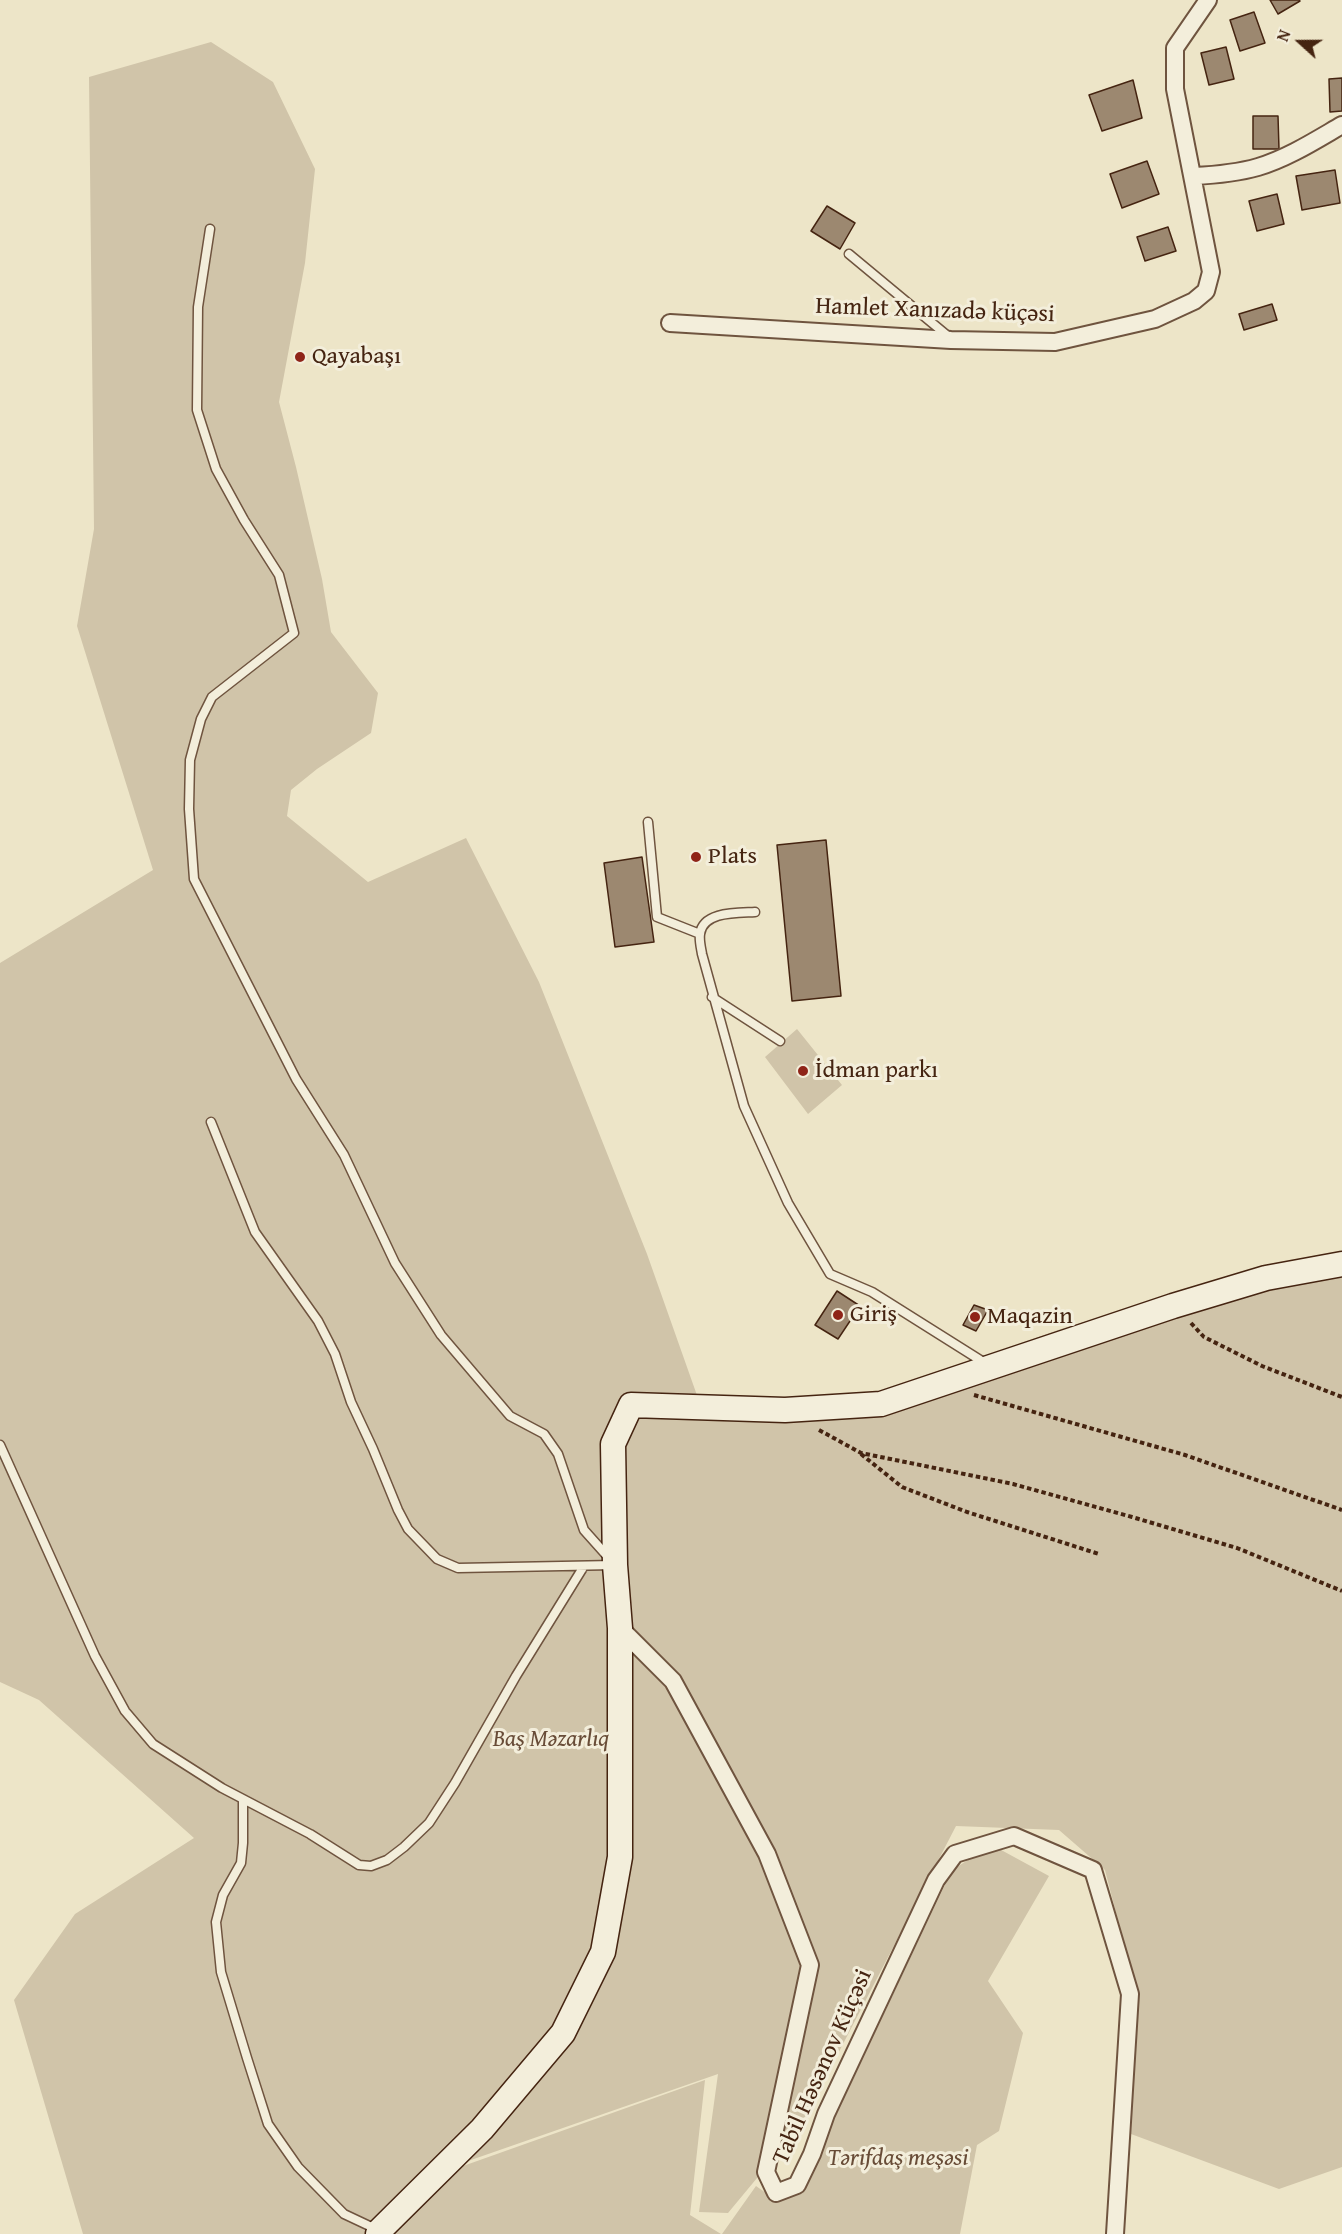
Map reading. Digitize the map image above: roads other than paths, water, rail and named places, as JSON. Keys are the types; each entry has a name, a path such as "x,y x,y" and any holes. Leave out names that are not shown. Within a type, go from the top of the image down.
{"street":[{"name":"Hamlet Xanızadə küçəsi","path":"670,323 951,340 1055,342 1155,320 1194,301 1206,291 1212,272 1194,176 1174,89 1175,48 1208,0"},
{"path":"1194,176 1260,167 1300,149 1342,125"},
{"path":"378,2232 482,2129 563,2033 603,1952 620,1857 620,1628 615,1565 613,1444 631,1405 785,1410 881,1404 1173,1306 1266,1278 1342,1264"},
{"name":"Tabil Həsənov Küçəsi","path":"620,1628 673,1682 767,1854 810,1965 766,2172 776,2193 796,2185 812,2154 826,2114 936,1880 955,1854 1014,1836 1093,1870 1130,1994 1115,2234"}],"lane":[{"path":"210,230 198,307 197,410 216,469 243,520 279,575 294,633 212,697 201,719 190,760 189,809 194,879 296,1079 344,1155 395,1263 441,1335 510,1416 544,1434 558,1454 584,1530 615,1565"},
{"path":"849,254 951,340"},
{"path":"648,822 657,917 700,934"},
{"path":"755,912 717,916 704,924 700,934 702,954 712,997 744,1106 788,1203 830,1274 872,1292 991,1367"},
{"path":"712,997 780,1041"},
{"path":"211,1122 255,1232 318,1321 335,1354 351,1402 408,1529 437,1559 458,1568 615,1565"},
{"path":"0,1445 94,1656 125,1711 153,1744 243,1800 310,1834 359,1865 371,1866 387,1860 405,1847 429,1823 584,1566"},
{"path":"243,1800 241,1863 223,1895 216,1922 221,1972 247,2058 268,2124 298,2167 344,2214 378,2232"}],"place":[{"name":"Qayabaşı","path":"300,357"},
{"name":"Plats","path":"696,857"},
{"name":"İdman parkı","path":"803,1071"},
{"name":"Giriş","path":"838,1315"},
{"name":"Maqazin","path":"975,1317"}],"park label":[{"name":"Baş Məzarlıq","path":"551,1740"},
{"name":"Tərifdaş meşəsi","path":"898,2159"}]}
